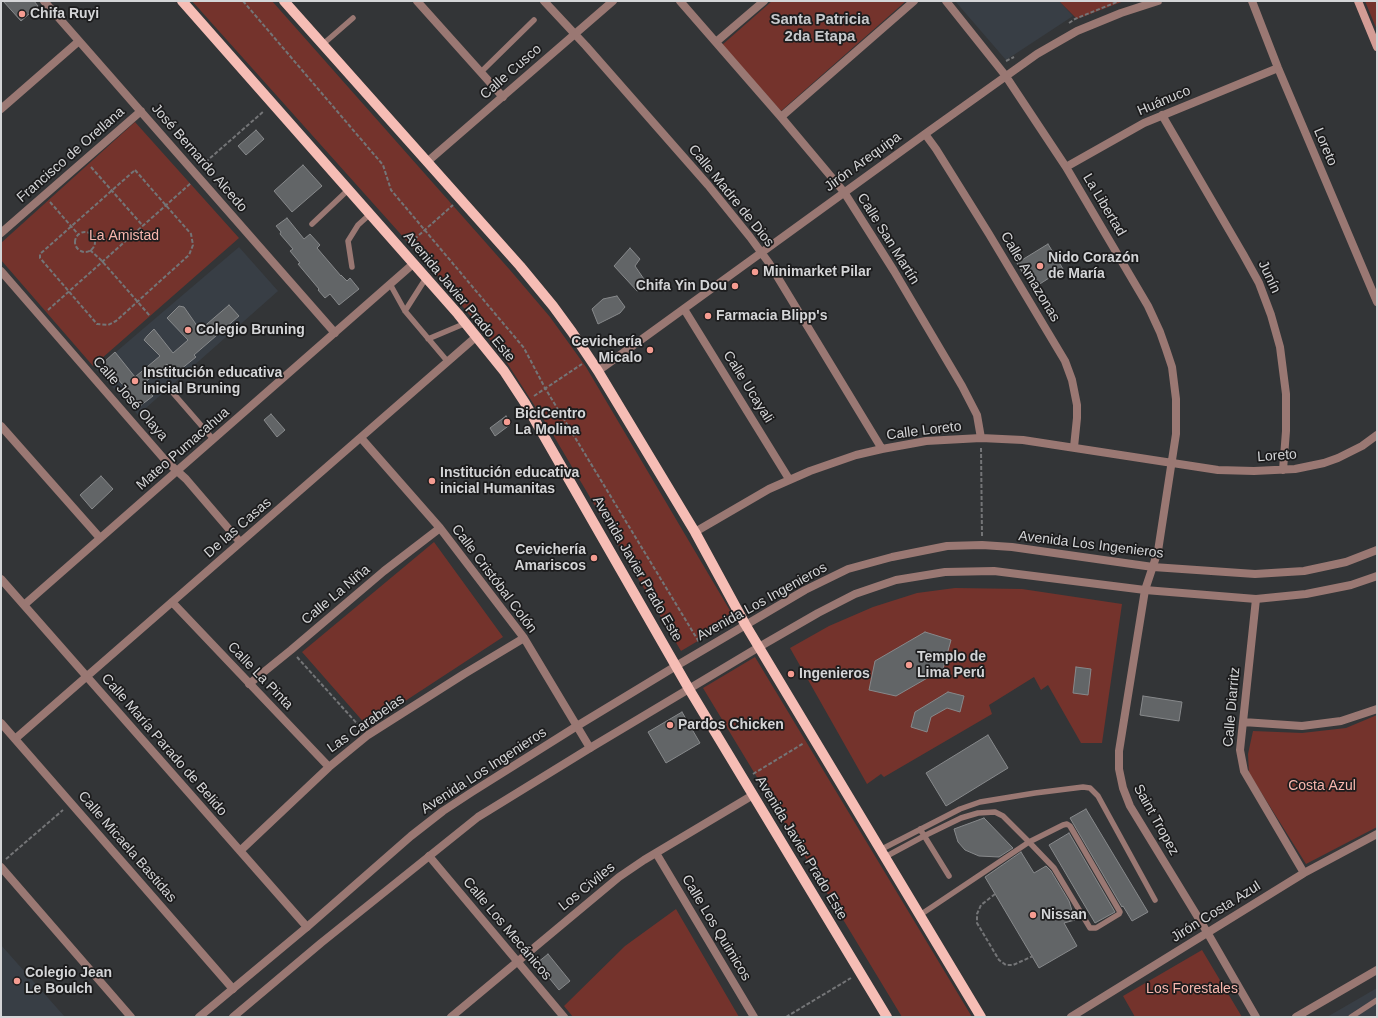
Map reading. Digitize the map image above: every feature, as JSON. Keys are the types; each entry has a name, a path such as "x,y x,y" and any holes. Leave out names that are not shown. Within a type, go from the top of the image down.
{"main road":[{"name":"Avenida Javier Prado Este","path":"182,1 369,215 466,323 504,371 525,403 689,689 887,1017"},
{"path":"284,1 537,286 590,358 695,532 745,624 981,1017"},
{"path":"1358,1 1377,47"}],"street":[{"name":"José Bernardo Alcedo","path":"44,1 335,333"},
{"path":"417,1 503,96"},
{"name":"Calle Madre de Dios","path":"544,1 708,185 762,252 882,449"},
{"name":"Calle Cusco","path":"427,162 613,1"},
{"name":"Calle San Martín","path":"680,1 844,192 890,265 962,386 977,415 980,438"},
{"path":"716,42 764,1"},
{"path":"781,117 914,1"},
{"name":"La Libertad","path":"946,1 1005,76 1066,167 1148,306 1160,332 1172,367 1176,399 1176,434 1158,551 1153,567"},
{"name":"Jirón Arequipa","path":"598,371 924,134 1037,54 1077,31 1121,13 1158,1"},
{"name":"Loreto","path":"1252,1 1278,68 1377,302"},
{"path":"1,108 78,41"},
{"name":"Huánuco","path":"1066,167 1129,131 1162,115 1278,68"},
{"name":"Francisco de Orellana","path":"1,233 140,111"},
{"name":"Junín","path":"1162,115 1243,254 1271,314 1280,347 1286,389 1286,424 1283,470"},
{"name":"Calle Amazonas","path":"924,134 936,150 985,228 1065,361 1072,380 1077,406 1074,447"},
{"name":"Mateo Pumacahua","path":"24,605 413,264"},
{"name":"Calle José Olaya","path":"1,271 165,460 177,471 240,542"},
{"name":"Calle Ucayali","path":"684,309 789,479"},
{"name":"De las Casas","path":"15,739 477,336"},
{"path":"1,426 100,538"},
{"name":"Loreto","path":"1172,462 1218,470 1236,471 1283,470 1307,467 1338,458 1362,446 1377,435"},
{"name":"Calle Cristóbal Colón","path":"361,438 440,528 524,638 590,748"},
{"name":"Calle Loreto","path":"695,532 769,489 789,479 832,462 882,449 944,439 980,438 1022,440 1172,462"},
{"name":"Calle La Niña","path":"249,684 384,571 440,528"},
{"name":"Avenida Los Ingenieros","path":"199,1017 307,927 411,836 443,812 577,726 703,649 805,590 848,569 892,557 947,546 982,545 1012,547 1153,567 1255,574 1304,571 1346,562 1377,550"},
{"name":"Saint Tropez","path":"1153,567 1145,590 1119,751 1119,769 1123,788 1130,806 1207,932 1256,1017"},
{"path":"233,1017 321,943 478,817 759,647 818,613 855,594 896,580 945,572 994,571 1145,590 1256,599 1306,594 1351,585 1377,576"},
{"name":"Calle María Parado de Belido","path":"1,579 307,927"},
{"name":"Calle Diarritz","path":"1256,599 1240,750 1244,771 1304,873"},
{"name":"Calle La Pinta","path":"172,602 329,767"},
{"name":"Las Carabelas","path":"240,852 329,767 368,735 524,638"},
{"path":"1243,722 1302,726 1342,721 1377,709"},
{"name":"Calle Micaela Bastidas","path":"1,723 233,989"},
{"name":"Los Civiles","path":"451,1017 619,877 753,795"},
{"name":"Jirón Costa Azul","path":"1071,1017 1304,873 1377,834"},
{"name":"Calle Los Quimicos","path":"656,853 754,1017"},
{"name":"Calle Los Mecánicos","path":"429,856 564,1017"},
{"path":"1,867 131,1017"},
{"path":"1296,1017 1377,970"}],"lane":[{"path":"322,45 353,18"},
{"path":"481,72 534,20"},
{"path":"312,224 348,190"},
{"path":"352,267 348,241 358,225 369,215"},
{"path":"406,311 426,278"},
{"path":"390,284 406,311 448,362"},
{"path":"428,339 466,323"},
{"path":"173,393 213,439"},
{"path":"882,853 920,829 960,809 980,802 1035,793 1083,787 1090,788 1098,796 1155,900"},
{"path":"882,853 924,836 961,818 987,812 996,812 1003,816 1029,842 1054,868 1090,928 1096,928 1120,912 1070,826 1067,824 1029,842 920,915"},
{"path":"920,829 949,876"},
{"path":"1350,1017 1377,1000"}],"path":[{"path":"243,1 383,165 390,190 524,348 545,388 703,649"},
{"path":"1069,23 1075,19 1119,1"},
{"path":"1001,56 1006,62 1019,54"},
{"path":"41,316 166,206 196,175 272,104"},
{"path":"85,160 143,226"},
{"path":"135,170 166,206 191,234 193,245 189,254 116,321 108,325 97,324 40,258 40,254 135,170"},
{"path":"44,195 78,234"},
{"path":"402,251 455,204"},
{"path":"84,232 90,233 95,242 93,248 84,252 78,250 75,244 78,234 84,232"},
{"path":"90,250 102,261 150,316"},
{"path":"525,403 590,358"},
{"path":"980,438 982,545"},
{"path":"291,650 368,735"},
{"path":"744,780 813,737"},
{"path":"1,861 5,860 71,803"},
{"path":"996,894 981,905 977,914 978,924 999,960 1006,965 1014,965 1033,956"},
{"path":"786,1017 860,972"}],"shaded area":[{"path":"955,1 1059,1 1073,16 1006,60"},
{"name":"Colegio Bruning","path":"239,247 278,291 138,415 96,369"},
{"name":"Colegio Jean Le Boulch","path":"1,945 65,1017 1,1017"},
{"path":"1377,988 1377,1017 1327,1017"}],"green space":[{"path":"192,1 272,1 510,270 550,317 586,367 735,619 681,651 549,428 500,352 431,268"},
{"path":"772,1 906,1 781,111 722,45"},
{"path":"1059,1 1124,1 1077,19"},
{"path":"1365,1 1377,1 1377,30"},
{"name":"La Amistad","path":"135,122 239,238 93,366 1,260 1,243"},
{"path":"434,542 503,637 367,726 302,652"},
{"path":"955,588 1022,589 1122,604 1102,743 1081,743 1048,685 1041,690 1034,677 989,705 992,714 884,777 881,774 867,784 790,648 829,626 873,607 917,593"},
{"path":"755,657 972,1017 902,1017 703,688"},
{"name":"Costa Azul","path":"1377,715 1377,827 1306,864 1249,773 1248,754 1253,731 1302,733 1346,728"},
{"path":"676,909 739,1017 573,1017 564,1006 625,946"},
{"name":"Los Forestales","path":"1202,950 1242,1017 1135,1017 1123,996"}],"building":[{"name":"Chifa Ruyi","path":"3,1 34,1 38,6 21,21"},
{"path":"256,130 264,139 246,155 238,146"},
{"path":"303,165 322,186 292,212 274,191"},
{"path":"287,218 304,239 310,234 320,245 317,248 341,276 347,281 350,278 359,289 339,305 330,294 325,298 298,264 300,263 290,251 293,249 280,234 281,232 276,226"},
{"name":"Nido Corazón de María","path":"1048,244 1063,269 1032,289 1017,263"},
{"path":"630,248 640,259 635,266 648,285 637,291 614,266"},
{"path":"617,296 625,307 620,313 598,324 592,309 603,299"},
{"path":"229,305 239,316 194,355 196,357 175,374 167,364 143,384 153,396 140,406 104,362 115,352 135,377 160,356 144,340 154,329 173,353 188,340 167,318 179,306 184,307 200,330"},
{"path":"271,414 285,430 277,437 264,420"},
{"path":"506,416 511,424 495,436 490,428"},
{"path":"101,476 113,489 92,509 80,495"},
{"name":"Templo de Lima Perú","path":"925,632 951,640 943,669 896,696 869,690 875,661"},
{"path":"1076,667 1091,669 1088,695 1073,693"},
{"path":"948,692 964,696 960,712 947,708 931,717 927,732 911,727 915,712"},
{"path":"1143,696 1182,702 1179,721 1140,715"},
{"path":"682,712 700,743 666,763 648,732"},
{"path":"988,735 1008,768 946,806 926,773"},
{"path":"1086,809 1148,912 1132,921 1123,906 1122,907 1070,818"},
{"path":"984,818 1013,848 999,857 979,856 965,850 958,842 954,829"},
{"path":"1069,833 1115,912 1095,923 1049,845"},
{"name":"Nissan","path":"1021,852 1034,873 1046,866 1051,871 1069,901 1075,920 1064,923 1077,946 1039,968 985,877"},
{"path":"548,954 570,981 559,990 537,963"}],"place":[{"name":"Chifa Ruyi","path":"22,14"},
{"name":"Nido Corazón de María","path":"1040,266"},
{"name":"Minimarket Pilar","path":"755,272"},
{"name":"Chifa Yin Dou","path":"735,286"},
{"name":"Farmacia Blipp's","path":"708,316"},
{"name":"Colegio Bruning","path":"188,330"},
{"name":"Cevichería Micalo","path":"650,350"},
{"name":"Institución educativa inicial Bruning","path":"135,381"},
{"name":"BiciCentro La Molina","path":"507,422"},
{"name":"Institución educativa inicial Humanitas","path":"432,481"},
{"name":"Cevichería Amariscos","path":"594,558"},
{"name":"Templo de Lima Perú","path":"909,665"},
{"name":"Ingenieros","path":"791,674"},
{"name":"Pardos Chicken","path":"670,725"},
{"name":"Nissan","path":"1033,915"},
{"name":"Colegio Jean Le Boulch","path":"17,981"}],"district":[{"name":"Santa Patricia 2da Etapa","path":"820,28"}]}
